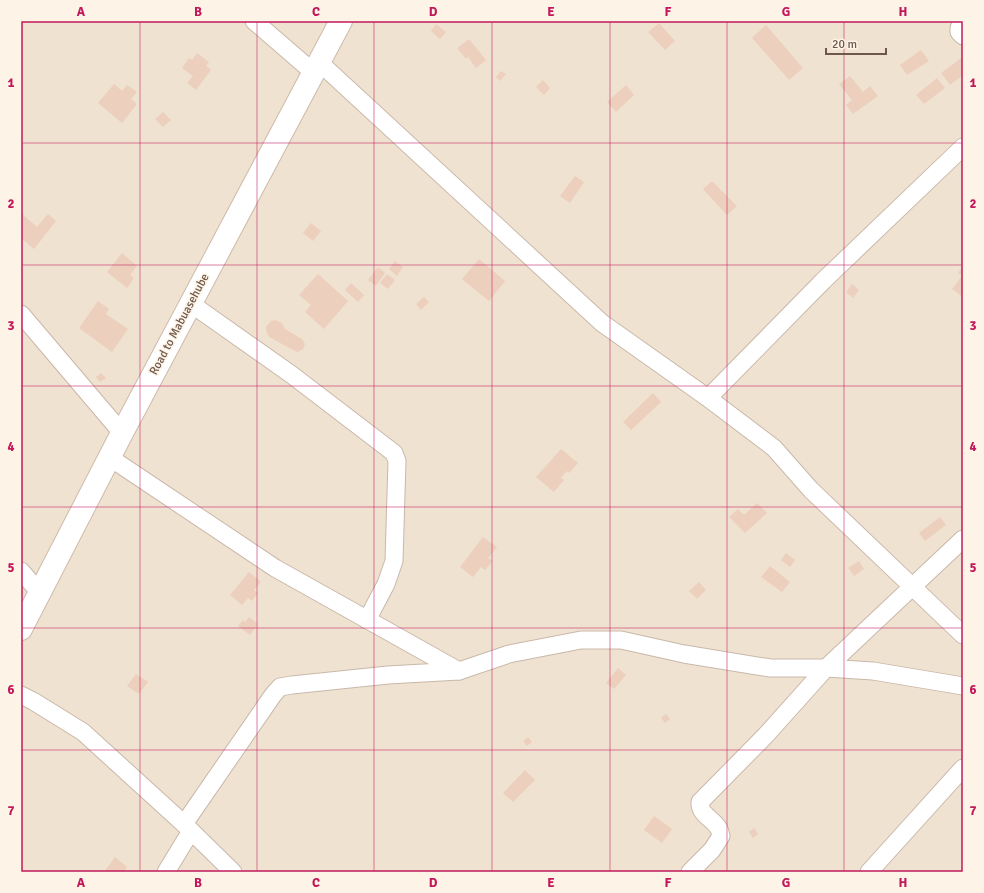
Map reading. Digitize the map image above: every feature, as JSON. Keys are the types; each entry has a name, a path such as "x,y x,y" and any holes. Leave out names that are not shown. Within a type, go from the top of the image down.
{"main road":[{"name":"Road to Mabuasehube","path":"21,629 190,303 341,21"}],"street":[{"path":"254,21 316,67 602,323 708,398 774,448 811,490 963,635"},
{"path":"963,22 959,28 959,32 963,36"},
{"path":"708,398 823,281 963,146"},
{"path":"190,303 292,375 394,453 397,461 394,561 386,584 367,620"},
{"path":"21,314 122,433"},
{"path":"109,457 275,568 459,671"},
{"path":"690,872 712,850 721,836 719,828 703,812 700,802 766,735 826,668 963,539"},
{"path":"21,571 40,593"},
{"path":"166,872 188,827 268,702 280,687 292,684 388,675 459,671 509,654 581,640 621,640 684,654 770,668 826,668 873,671 963,686"},
{"path":"21,695 83,732 188,827 233,872"},
{"path":"869,872 963,768"}],"shaded area":[{"path":"21,21 963,21 963,872 21,872"}],"building":[{"path":"659,23 675,41 665,50 648,32"},
{"path":"436,24 446,32 440,39 431,31"},
{"path":"766,25 803,68 789,80 752,38"},
{"path":"469,39 486,60 476,68 468,57 466,59 457,48"},
{"path":"921,50 929,61 907,75 900,65"},
{"path":"197,53 209,62 206,66 211,70 196,90 187,83 193,76 182,68 189,58 192,60"},
{"path":"961,58 963,61 963,75 950,85 941,73"},
{"path":"501,71 506,74 500,81 496,77"},
{"path":"850,76 863,92 870,86 878,96 853,114 846,105 852,100 839,84"},
{"path":"937,78 945,88 924,104 916,95"},
{"path":"543,80 550,88 544,95 536,87"},
{"path":"114,84 122,91 127,85 137,92 131,99 137,104 122,123 98,103"},
{"path":"626,85 634,95 616,112 607,102"},
{"path":"163,112 171,120 163,127 155,119"},
{"path":"575,176 584,182 570,203 560,196"},
{"path":"712,181 737,206 727,215 703,189"},
{"path":"21,213 37,227 48,214 56,221 34,249 21,238"},
{"path":"311,223 321,231 313,241 303,233"},
{"path":"122,253 137,266 130,275 134,278 127,288 107,272"},
{"path":"479,259 505,281 489,301 462,279"},
{"path":"395,261 403,267 397,276 389,269"},
{"path":"963,266 963,297 952,289 962,276 958,273"},
{"path":"378,267 385,273 376,286 368,280"},
{"path":"318,274 348,301 324,329 305,312 311,305 299,295"},
{"path":"387,274 395,280 388,289 380,283"},
{"path":"351,283 364,295 358,302 345,290"},
{"path":"852,284 859,290 853,298 846,292"},
{"path":"424,297 429,302 421,310 416,304"},
{"path":"98,301 109,309 106,314 128,329 112,352 79,328"},
{"path":"275,320 282,323 285,329 302,339 305,344 303,349 298,352 295,351 269,337 266,327 271,321"},
{"path":"101,373 106,378 100,382 96,377"},
{"path":"653,393 661,402 631,430 623,422"},
{"path":"561,449 578,463 569,473 567,471 561,478 564,480 554,492 536,477"},
{"path":"757,503 767,513 745,533 729,517 738,509 744,515"},
{"path":"940,517 946,525 925,541 919,533"},
{"path":"483,537 497,547 488,558 493,561 485,570 481,567 473,577 460,567"},
{"path":"786,553 795,560 790,567 781,560"},
{"path":"859,561 864,569 854,576 848,568"},
{"path":"770,566 790,582 782,592 761,577"},
{"path":"249,572 261,582 254,590 258,593 252,601 248,598 242,605 230,595"},
{"path":"699,582 706,590 697,599 689,591"},
{"path":"249,617 258,624 250,635 238,626 243,620 245,622"},
{"path":"618,668 626,675 614,689 606,683"},
{"path":"136,674 148,682 139,694 127,686"},
{"path":"666,714 670,719 665,723 661,718"},
{"path":"528,737 532,742 527,746 523,741"},
{"path":"525,770 535,780 513,802 503,793"},
{"path":"654,816 672,829 662,843 644,830"},
{"path":"754,828 758,834 753,838 749,832"},
{"path":"115,857 127,867 124,872 104,872"}]}
